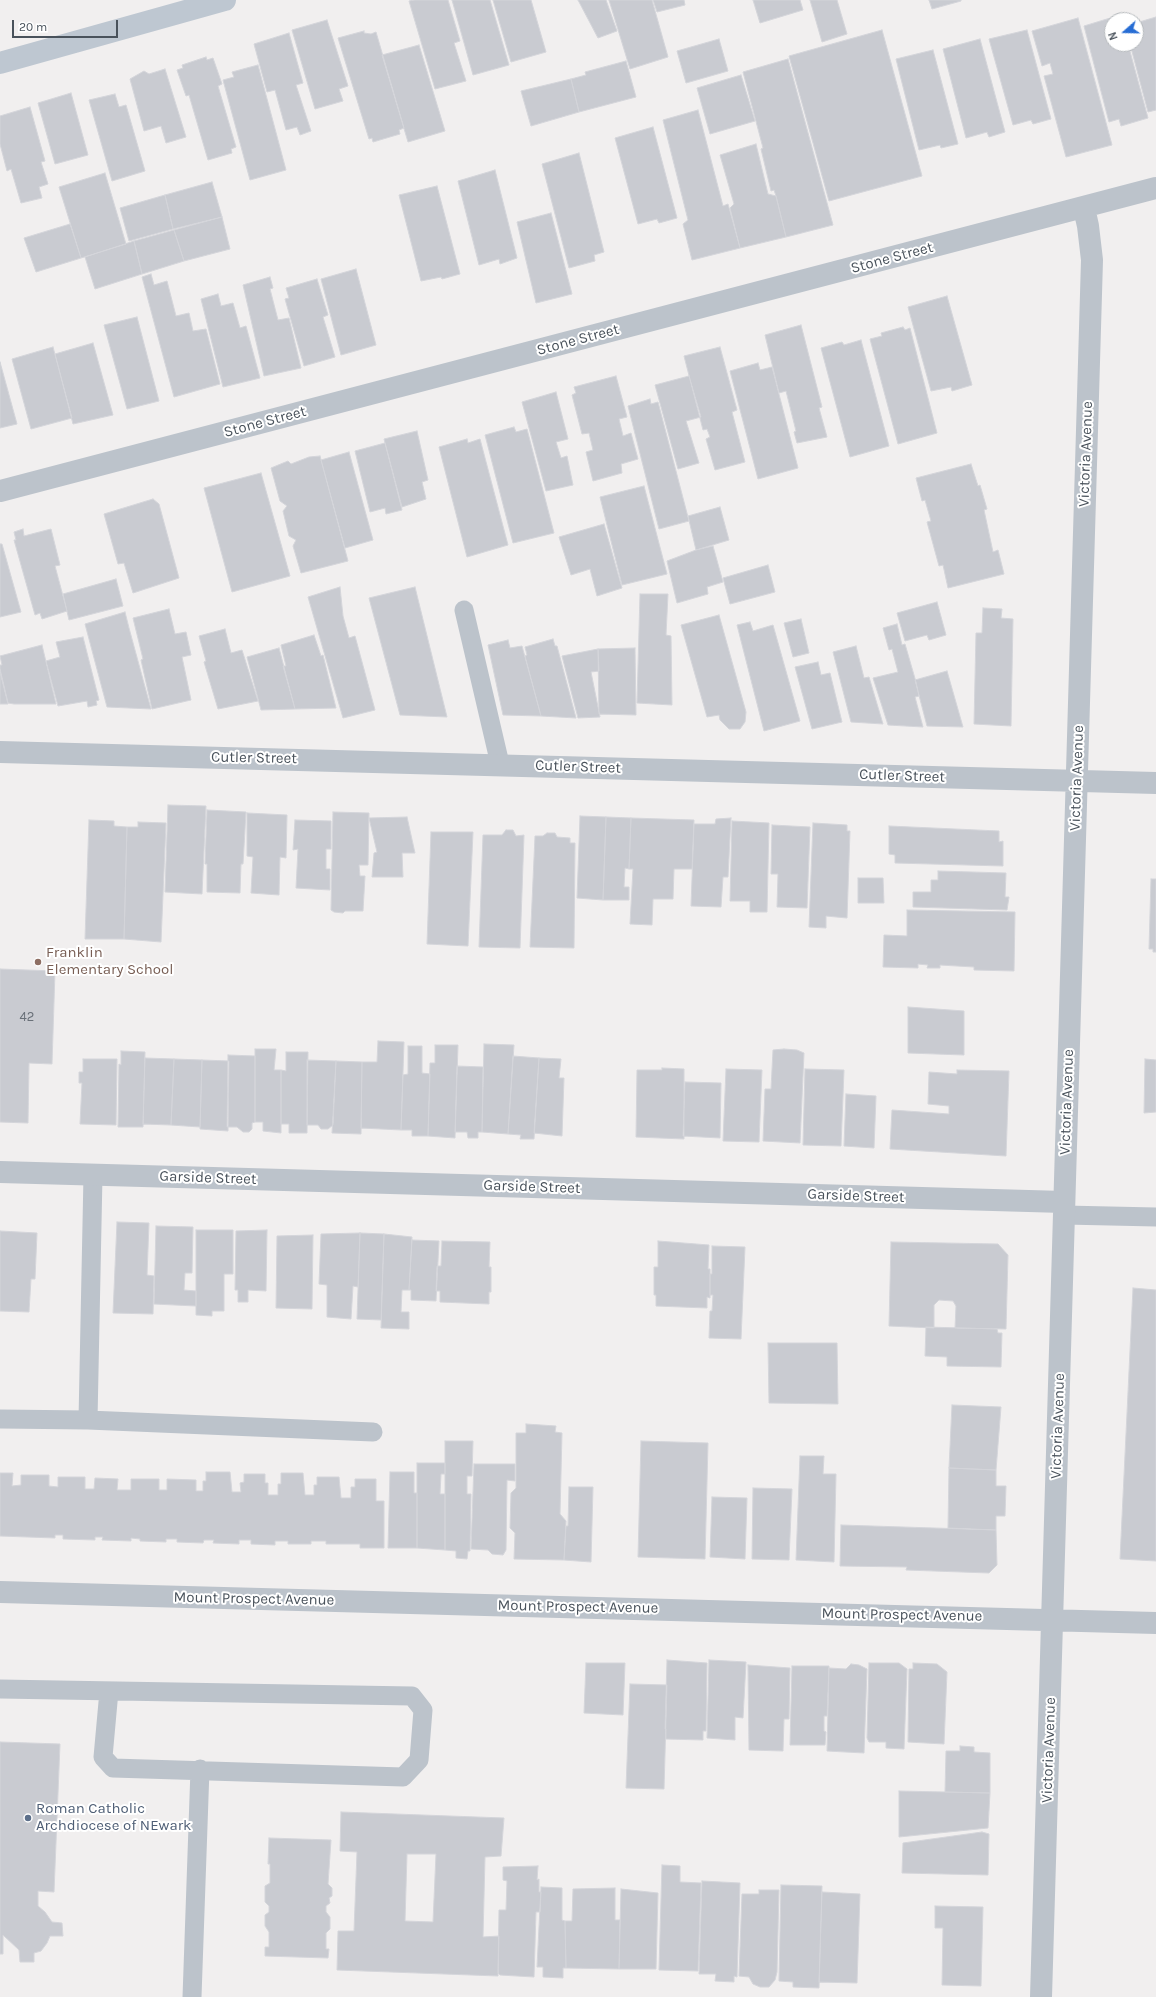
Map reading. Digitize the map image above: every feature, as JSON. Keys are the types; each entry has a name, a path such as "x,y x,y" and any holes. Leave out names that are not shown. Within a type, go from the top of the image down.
{"street":[{"path":"0,64 225,0"},
{"name":"Stone Street","path":"0,491 1156,188"},
{"name":"Victoria Avenue","path":"1041,1997 1092,260 1088,226 1084,208"},
{"name":"Cutler Street","path":"0,752 500,764 1156,783"},
{"name":"Garside Street","path":"0,1172 1064,1208"},
{"name":"Mount Prospect Avenue","path":"0,1592 1156,1622"}],"lane":[{"path":"464,610 500,764"},
{"path":"88,1420 93,1175"},
{"path":"1064,1208 1156,1217"},
{"path":"0,1419 88,1420 373,1432"},
{"path":"0,1690 109,1691 412,1696 423,1710 419,1760 403,1777 200,1769 113,1768 103,1757 109,1691"},
{"path":"192,1997 200,1769"}],"building":[{"path":"448,0 460,41 454,43 466,81 435,89 409,1"},
{"path":"452,0 490,0 509,65 473,75"},
{"path":"493,0 531,0 546,52 511,62"},
{"path":"578,0 606,0 617,31 598,38"},
{"path":"609,0 652,0 668,57 630,69"},
{"path":"653,0 684,0 685,5 657,12"},
{"path":"753,0 800,0 803,10 760,23"},
{"path":"810,0 837,0 847,34 822,42"},
{"path":"929,0 961,0 961,1 932,9"},
{"path":"1156,17 1156,110 1148,112 1132,52 1144,52 1144,21"},
{"path":"1078,18 1112,145 1066,157 1044,76 1053,74 1050,63 1042,66 1032,31"},
{"path":"327,20 348,86 339,89 343,101 315,109 292,30"},
{"path":"1104,20 1104,52 1130,52 1148,118 1121,126 1119,119 1109,122 1084,26"},
{"path":"882,30 922,176 829,201 789,56"},
{"path":"1027,30 1051,119 1033,124 1031,120 1013,125 989,39"},
{"path":"364,31 364,33 371,34 376,32 404,128 399,130 400,134 373,142 372,138 369,139 338,38"},
{"path":"289,33 303,83 296,85 311,131 300,135 297,127 286,130 275,90 267,92 254,44"},
{"path":"719,39 728,71 686,83 677,51"},
{"path":"980,39 1005,132 989,137 987,132 966,138 943,49"},
{"path":"419,45 445,131 408,142 382,55"},
{"path":"933,50 958,144 941,148 940,145 919,150 896,59"},
{"path":"206,57 207,60 213,58 222,84 218,86 236,147 231,149 232,153 208,160 189,95 186,96 177,70 183,68 182,65"},
{"path":"788,59 833,225 786,237 776,196 774,190 771,191 761,149 763,148 743,72"},
{"path":"626,61 636,97 579,112 571,79 586,75 585,72"},
{"path":"258,65 286,170 250,180 223,80 234,77 232,72"},
{"path":"165,69 186,137 166,143 161,126 144,131 130,79 144,71 149,74"},
{"path":"741,75 755,121 710,134 697,88"},
{"path":"571,79 579,112 531,126 521,91"},
{"path":"71,93 88,155 55,164 38,103"},
{"path":"115,94 119,107 126,105 145,171 112,181 89,100"},
{"path":"30,107 45,161 41,162 48,184 39,187 42,198 21,203 11,169 7,171 0,144 0,116"},
{"path":"698,110 723,206 728,204 740,248 692,260 683,224 688,220 663,120"},
{"path":"653,127 677,218 659,223 657,219 638,224 615,138"},
{"path":"756,144 768,194 776,196 786,237 740,248 730,208 734,204 720,155"},
{"path":"579,153 604,252 594,255 595,261 569,268 542,164"},
{"path":"495,170 517,258 500,264 499,259 479,265 458,181"},
{"path":"105,173 126,244 81,258 59,187"},
{"path":"212,182 222,217 173,229 165,195"},
{"path":"437,186 460,274 442,279 441,277 421,281 399,195"},
{"path":"165,195 173,229 129,241 120,208"},
{"path":"551,213 572,294 536,303 517,222"},
{"path":"222,217 230,249 184,261 174,230"},
{"path":"70,224 81,258 36,272 24,238"},
{"path":"174,230 184,261 142,274 134,241"},
{"path":"134,241 142,274 95,289 85,257"},
{"path":"356,269 376,345 341,355 321,279"},
{"path":"151,274 154,285 167,281 176,316 189,313 193,331 206,329 220,384 174,397 142,277"},
{"path":"270,277 273,288 270,289 278,320 289,318 301,368 264,376 243,285"},
{"path":"317,279 328,315 323,317 335,357 304,366 285,299 289,298 286,288"},
{"path":"218,294 221,306 233,303 240,328 246,326 260,378 223,387 201,299"},
{"path":"947,296 972,385 952,391 951,387 931,391 908,307"},
{"path":"137,317 159,401 127,409 104,325"},
{"path":"801,325 822,407 819,408 827,437 797,443 794,432 796,431 786,391 779,393 765,335"},
{"path":"903,327 905,330 910,328 937,433 898,444 870,339 882,336 881,333"},
{"path":"861,340 889,446 850,457 821,348 842,342 844,345"},
{"path":"93,343 113,415 73,424 55,354"},
{"path":"53,347 72,418 31,429 12,359"},
{"path":"720,347 737,410 732,412 745,462 715,470 706,439 710,437 707,429 703,430 684,356"},
{"path":"0,362 17,424 0,428"},
{"path":"758,363 760,370 772,367 798,468 758,479 730,371"},
{"path":"616,376 627,417 619,419 623,436 631,433 638,459 621,464 622,473 593,481 586,452 593,450 589,433 582,434 572,395 576,393 574,387"},
{"path":"689,376 701,417 686,421 699,463 678,469 655,385"},
{"path":"556,392 568,439 556,442 561,458 567,456 573,485 546,491 522,402"},
{"path":"650,399 651,404 658,402 689,521 659,529 628,406"},
{"path":"514,427 516,432 527,429 554,533 513,543 485,435"},
{"path":"417,431 428,480 422,482 426,499 402,507 384,439"},
{"path":"467,439 468,443 480,439 508,545 467,557 439,447"},
{"path":"385,443 402,510 386,514 385,508 370,512 355,451"},
{"path":"349,452 373,540 345,548 321,460"},
{"path":"320,456 348,561 301,573 293,546 296,540 289,536 283,511 287,506 280,501 271,468 288,461 291,464 309,457"},
{"path":"971,464 978,486 980,485 987,509 984,510 993,552 998,550 1004,574 948,588 943,565 939,566 927,522 931,521 925,500 922,501 916,478"},
{"path":"261,473 290,576 232,592 204,488"},
{"path":"644,486 667,574 622,585 600,497"},
{"path":"153,499 159,504 179,578 133,593 124,563 118,564 104,514"},
{"path":"720,507 729,540 696,550 688,516"},
{"path":"604,524 622,588 597,596 590,569 571,575 559,537"},
{"path":"23,529 24,536 51,529 60,565 55,566 67,611 42,619 40,613 35,615 14,540 16,540 14,532"},
{"path":"0,544 2,544 21,612 0,617"},
{"path":"713,546 723,582 707,587 708,594 677,603 667,561 696,550"},
{"path":"768,565 775,592 730,604 723,578"},
{"path":"116,579 123,606 69,620 63,594"},
{"path":"340,587 343,616 349,638 355,636 375,710 343,718 308,597"},
{"path":"415,587 447,717 400,715 369,598"},
{"path":"640,594 668,594 666,635 671,636 672,705 637,703"},
{"path":"937,602 946,635 929,640 927,635 905,641 897,613"},
{"path":"983,608 1002,609 1001,618 1013,619 1011,726 974,724 976,633 982,633"},
{"path":"169,609 175,634 186,632 191,655 182,657 191,700 152,709 141,660 143,659 133,618"},
{"path":"125,612 151,709 107,707 85,624"},
{"path":"719,615 746,712 745,722 740,729 729,729 720,720 719,715 707,717 681,625"},
{"path":"801,619 809,653 793,657 784,623"},
{"path":"750,622 753,631 773,625 800,721 764,731 737,625"},
{"path":"897,624 902,645 905,644 916,682 919,696 915,697 923,727 888,725 873,678 898,672 892,649 889,650 883,628"},
{"path":"225,629 231,653 242,650 258,701 218,709 204,662 206,661 199,636"},
{"path":"314,635 321,656 323,655 336,708 295,709 283,666 286,666 281,645"},
{"path":"83,637 99,700 96,701 97,705 88,707 87,701 58,706 46,661 60,657 56,642"},
{"path":"553,639 555,646 557,646 576,718 541,716 525,656 527,655 525,647"},
{"path":"508,640 510,648 522,646 541,716 503,715 488,645"},
{"path":"42,645 56,704 8,703 0,669 0,665 2,665 0,656"},
{"path":"856,646 864,678 869,677 883,724 851,722 833,652"},
{"path":"279,648 295,709 261,710 247,657"},
{"path":"635,648 636,715 599,714 598,649"},
{"path":"598,649 599,671 591,672 600,717 578,718 562,656"},
{"path":"818,662 821,675 830,673 842,722 812,729 795,667"},
{"path":"947,671 963,727 927,726 915,680"},
{"path":"0,672 8,704 0,704"},
{"path":"168,805 206,806 202,894 165,892"},
{"path":"207,810 246,812 240,893 207,892 207,864 205,864"},
{"path":"333,812 369,813 368,865 359,865 360,876 365,876 363,911 345,911 343,913 334,912 331,910"},
{"path":"247,813 287,815 286,858 280,857 279,895 251,893 253,857 247,856"},
{"path":"580,816 606,817 603,900 577,898"},
{"path":"407,817 415,853 402,853 403,877 372,877 374,853 377,852 369,818"},
{"path":"606,817 631,818 629,869 625,868 624,887 629,887 629,900 603,900"},
{"path":"631,818 694,820 692,869 674,869 673,899 653,899 652,925 630,924 633,869 629,869"},
{"path":"731,818 728,877 723,877 721,907 691,906 694,824 715,824 716,819"},
{"path":"89,820 114,821 114,826 127,827 124,939 85,939"},
{"path":"295,820 331,821 331,849 326,849 326,869 330,869 330,890 296,888 298,849 293,850"},
{"path":"732,821 769,823 767,912 750,912 750,901 730,901"},
{"path":"138,822 166,823 161,942 124,939 127,827 138,827"},
{"path":"813,823 847,825 847,831 850,831 847,918 826,916 826,928 809,927"},
{"path":"772,825 810,827 807,908 777,907 778,874 771,874"},
{"path":"889,826 999,831 999,842 1003,841 1003,866 895,863 895,855 889,854"},
{"path":"506,830 513,830 516,836 524,835 520,948 479,947 483,835 502,835"},
{"path":"431,832 473,832 468,946 427,944"},
{"path":"547,833 555,833 557,837 570,838 570,843 575,843 574,948 530,947 535,836 543,836"},
{"path":"938,871 1006,873 1005,897 1009,897 1007,910 913,907 913,892 931,892 931,880 938,880"},
{"path":"858,878 883,878 884,903 858,903"},
{"path":"1151,879 1156,879 1156,952 1153,952 1153,949 1149,949"},
{"path":"907,910 1015,912 1014,971 974,970 974,967 940,965 940,968 927,968 928,965 918,964 918,968 883,967 884,935 907,936"},
{"name":"Franklin Elementary School","path":"0,969 55,971 52,1064 29,1063 28,1123 0,1122"},
{"path":"908,1007 964,1011 964,1055 908,1053"},
{"path":"378,1041 404,1042 401,1130 361,1128 362,1062 377,1062"},
{"path":"484,1044 514,1045 508,1134 482,1132"},
{"path":"435,1045 458,1045 455,1138 428,1136 430,1063 435,1063"},
{"path":"408,1046 422,1046 422,1073 430,1074 428,1136 412,1136 412,1130 401,1130 403,1075 408,1074"},
{"path":"255,1049 276,1049 274,1070 281,1070 281,1133 263,1131 263,1122 255,1122"},
{"path":"773,1050 797,1050 804,1053 800,1143 763,1141 765,1089 771,1089"},
{"path":"121,1051 145,1052 143,1127 118,1127 119,1064 121,1065"},
{"path":"286,1052 308,1052 307,1133 289,1133 289,1124 281,1124 281,1070 286,1071"},
{"path":"228,1055 255,1056 255,1122 252,1123 252,1129 249,1132 243,1132 237,1127 227,1127"},
{"path":"513,1056 539,1058 534,1139 520,1139 521,1135 508,1134"},
{"path":"145,1058 174,1059 171,1125 143,1124"},
{"path":"539,1058 561,1059 559,1078 564,1078 562,1136 534,1133"},
{"path":"83,1059 117,1059 116,1125 80,1124 82,1083 79,1083 79,1072 83,1072"},
{"path":"174,1059 202,1060 200,1127 171,1125"},
{"path":"1145,1059 1156,1060 1156,1112 1144,1113"},
{"path":"202,1060 229,1061 228,1131 200,1129"},
{"path":"307,1060 336,1061 333,1125 328,1129 321,1129 318,1125 307,1125"},
{"path":"336,1061 362,1062 361,1134 332,1133"},
{"path":"457,1066 483,1067 482,1132 478,1132 478,1138 468,1138 467,1132 455,1132"},
{"path":"662,1068 684,1069 684,1139 636,1137 637,1070 662,1070"},
{"path":"726,1069 762,1070 759,1142 723,1141"},
{"path":"805,1069 844,1070 841,1146 803,1145"},
{"path":"957,1070 1009,1071 1006,1156 890,1149 892,1110 949,1114 949,1106 928,1104 929,1072 957,1074"},
{"path":"685,1082 721,1083 720,1138 683,1136"},
{"path":"846,1094 876,1096 874,1148 844,1146"},
{"path":"117,1222 149,1223 147,1275 154,1276 153,1314 113,1313"},
{"path":"156,1226 193,1227 192,1273 185,1273 184,1290 196,1291 196,1306 154,1304"},
{"path":"196,1230 233,1230 233,1274 224,1274 224,1311 212,1311 212,1316 196,1315"},
{"path":"267,1230 266,1291 248,1290 248,1302 238,1302 238,1290 235,1290 236,1231"},
{"path":"0,1231 37,1233 35,1279 31,1279 29,1312 0,1311"},
{"path":"360,1233 358,1287 353,1286 351,1319 327,1317 327,1285 319,1284 321,1234"},
{"path":"360,1233 384,1234 381,1320 357,1319"},
{"path":"384,1234 412,1237 409,1290 402,1290 401,1312 409,1312 409,1329 381,1328"},
{"path":"313,1235 312,1309 276,1308 277,1236"},
{"path":"412,1240 439,1241 436,1301 411,1300 411,1290 409,1290"},
{"path":"442,1241 490,1242 489,1267 491,1267 491,1292 489,1292 489,1304 440,1302 440,1291 436,1291 437,1266 441,1266"},
{"path":"658,1241 709,1245 708,1269 710,1269 710,1298 707,1297 707,1308 656,1306 656,1295 654,1295 654,1267 658,1267"},
{"path":"891,1242 998,1244 1008,1255 1006,1329 955,1328 956,1306 953,1301 939,1300 934,1305 934,1328 889,1326"},
{"path":"712,1246 745,1247 741,1339 709,1338 710,1311 712,1311 713,1295 710,1295"},
{"path":"1133,1288 1156,1290 1156,1561 1120,1559"},
{"path":"926,1327 997,1329 998,1333 1002,1333 1001,1367 947,1366 947,1357 925,1356"},
{"path":"768,1343 837,1343 838,1404 769,1403"},
{"path":"952,1405 1001,1407 996,1470 949,1468"},
{"path":"526,1424 556,1426 555,1432 562,1433 560,1514 566,1521 564,1560 514,1559 515,1533 510,1528 511,1493 516,1488 516,1433 526,1433"},
{"path":"445,1441 473,1441 472,1476 467,1476 467,1494 471,1494 470,1551 468,1551 467,1559 456,1558 456,1551 445,1550"},
{"path":"641,1441 708,1443 705,1559 638,1557"},
{"path":"800,1456 824,1456 823,1474 836,1474 834,1562 796,1560"},
{"path":"417,1463 445,1463 445,1474 441,1474 440,1494 445,1494 445,1550 417,1548"},
{"path":"474,1464 515,1464 515,1481 507,1480 506,1550 503,1555 492,1554 488,1550 471,1549"},
{"path":"949,1468 996,1470 996,1486 1006,1486 1005,1516 996,1516 996,1530 948,1528"},
{"path":"206,1472 230,1472 232,1492 241,1492 240,1483 244,1482 244,1474 265,1474 265,1483 268,1483 268,1495 278,1495 278,1484 281,1484 281,1473 303,1473 305,1495 314,1495 314,1485 317,1485 317,1477 339,1477 341,1498 351,1498 351,1487 355,1487 355,1479 376,1479 376,1501 384,1501 384,1548 360,1548 360,1544 326,1544 326,1541 311,1541 311,1544 288,1544 288,1541 275,1541 275,1545 251,1544 251,1540 239,1540 239,1544 213,1543 214,1540 204,1540 203,1543 177,1542 177,1539 166,1539 166,1542 140,1541 140,1539 131,1538 131,1541 102,1540 103,1537 95,1537 95,1540 63,1539 63,1535 55,1535 55,1538 0,1536 0,1473 13,1473 12,1486 21,1485 21,1475 49,1475 49,1486 58,1487 58,1477 85,1477 85,1489 94,1489 95,1478 118,1479 117,1490 131,1490 131,1479 159,1479 159,1490 167,1490 167,1479 196,1480 196,1491 203,1491 203,1481 206,1481"},
{"path":"390,1472 414,1472 414,1493 417,1493 417,1548 388,1548"},
{"path":"569,1487 593,1487 591,1562 564,1560 566,1526 568,1526"},
{"path":"753,1488 792,1489 789,1560 752,1559"},
{"path":"712,1497 747,1498 745,1559 710,1557"},
{"path":"841,1525 996,1530 997,1565 989,1573 906,1570 907,1567 840,1566"},
{"path":"667,1660 707,1663 706,1731 703,1731 703,1740 666,1739"},
{"path":"709,1660 746,1662 743,1718 735,1717 735,1740 707,1738"},
{"path":"586,1663 625,1663 623,1715 584,1713"},
{"path":"869,1663 899,1663 907,1669 904,1749 886,1748 886,1742 869,1742 867,1738"},
{"path":"913,1663 937,1664 947,1672 944,1744 908,1742 909,1669 913,1669"},
{"path":"851,1664 859,1665 867,1669 864,1753 827,1751 829,1668 846,1669"},
{"path":"748,1665 790,1668 789,1719 784,1719 783,1751 749,1750"},
{"path":"792,1666 829,1666 827,1716 824,1716 824,1731 826,1732 825,1745 790,1745"},
{"path":"630,1684 667,1685 664,1789 626,1788"},
{"name":"Roman Catholic Archdiocese of NEwark","path":"0,1742 60,1744 54,1892 38,1891 38,1906 45,1912 52,1922 62,1923 63,1936 50,1936 41,1951 34,1953 34,1962 20,1962 19,1950 3,1935 3,1954 0,1954"},
{"path":"960,1746 974,1747 974,1752 990,1753 990,1793 945,1792 946,1751 960,1751"},
{"path":"899,1791 990,1793 988,1828 899,1837"},
{"path":"341,1812 504,1818 501,1856 485,1857 483,1937 499,1936 498,1976 337,1970 338,1931 354,1931 357,1852 340,1851","holes":["407,1854 436,1854 433,1922 405,1921"]},
{"path":"982,1832 989,1834 988,1875 902,1873 903,1843"},
{"path":"269,1838 331,1840 328,1884 332,1888 332,1896 329,1898 330,1903 326,1906 326,1912 330,1917 330,1929 326,1933 326,1949 329,1949 328,1958 265,1956 265,1947 269,1947 269,1932 265,1926 265,1915 269,1912 269,1906 265,1902 265,1886 270,1883 270,1864 268,1864"},
{"path":"662,1865 680,1866 680,1882 701,1883 698,1971 659,1970"},
{"path":"538,1866 537,1880 539,1879 539,1892 541,1892 540,1912 536,1912 534,1977 500,1975 498,1973 499,1910 506,1910 507,1881 503,1880 503,1867"},
{"path":"702,1881 740,1883 737,1977 734,1976 734,1982 715,1981 716,1974 699,1974"},
{"path":"781,1885 822,1886 819,1988 793,1987 793,1982 779,1981"},
{"path":"541,1887 562,1888 562,1920 565,1921 566,1968 563,1968 563,1978 543,1977 543,1967 537,1967"},
{"path":"615,1888 615,1920 620,1920 619,1969 566,1968 565,1921 572,1921 573,1889"},
{"path":"621,1889 658,1893 656,1969 619,1969"},
{"path":"759,1890 779,1890 777,1972 775,1980 769,1987 760,1987 753,1984 749,1977 739,1976 742,1894 759,1894"},
{"path":"822,1892 860,1894 857,1983 819,1982"},
{"path":"935,1906 983,1907 981,1986 942,1985 943,1928 935,1928"}],"place":[{"name":"Franklin Elementary School","path":"38,962"},
{"name":"Roman Catholic Archdiocese of NEwark","path":"28,1818"}]}
